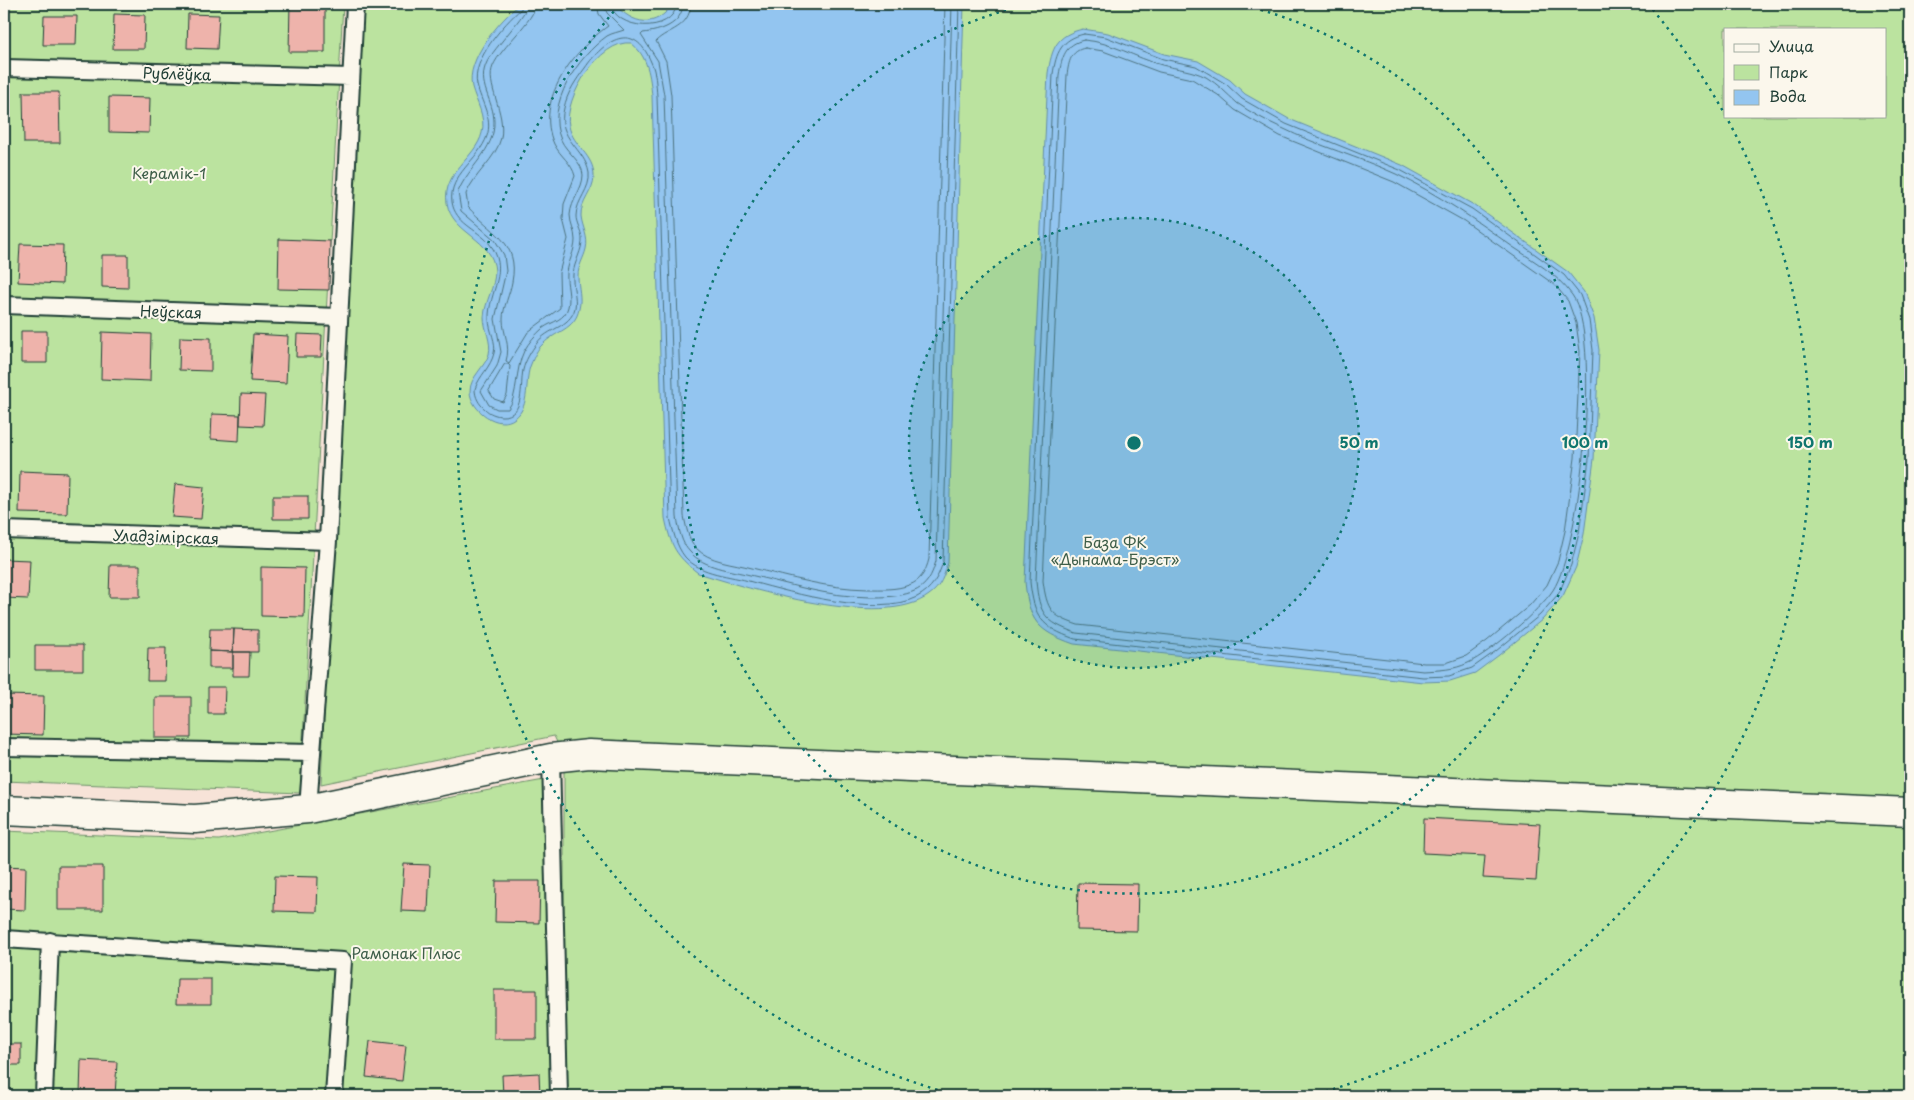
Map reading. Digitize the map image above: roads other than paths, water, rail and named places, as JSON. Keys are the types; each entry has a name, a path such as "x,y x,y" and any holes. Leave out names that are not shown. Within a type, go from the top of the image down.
{"street":[{"path":"4,810 196,819 308,809 551,758 589,754 1910,812"}],"lane":[{"path":"308,809 328,542 354,4"},
{"name":"Рублёўка","path":"4,68 351,77"},
{"name":"Неўская","path":"4,305 339,317"},
{"name":"Уладзімірская","path":"4,530 328,542"},
{"path":"4,747 312,753"},
{"path":"551,758 559,1096"},
{"path":"4,939 343,961 334,1096"},
{"path":"44,1096 50,941"}],"water":[{"path":"520,4 614,4 637,20 652,21 666,12 673,4 964,4 948,563 939,585 929,595 908,605 881,609 849,608 816,603 750,588 698,573 684,561 675,549 669,536 665,518 652,96 645,60 631,43 619,44 607,50 596,60 578,87 569,115 571,133 591,162 594,176 592,187 581,211 587,245 578,272 580,301 577,316 569,326 548,340 537,351 529,370 523,407 515,418 501,422 494,420 486,417 475,405 470,391 472,381 489,354 490,349 484,317 495,271 493,260 487,251 456,222 450,213 447,203 447,192 454,174 479,142 482,133 482,115 472,87 471,76 474,65 479,53 494,30"},
{"path":"1083,29 1108,33 1164,54 1198,61 1230,80 1245,94 1289,119 1402,165 1474,205 1568,272 1584,292 1594,318 1599,350 1594,459 1584,534 1576,567 1563,596 1543,619 1475,673 1450,681 1423,682 1074,644 1051,634 1037,623 1029,606 1025,582 1048,73 1051,56 1057,44 1067,35"}],"park label":[{"name":"Керамік-1","path":"169,172"},
{"name":"База ФК «Дынама-Брэст»","path":"1115,550"},
{"name":"Рамонак Плюс","path":"406,952"}]}
